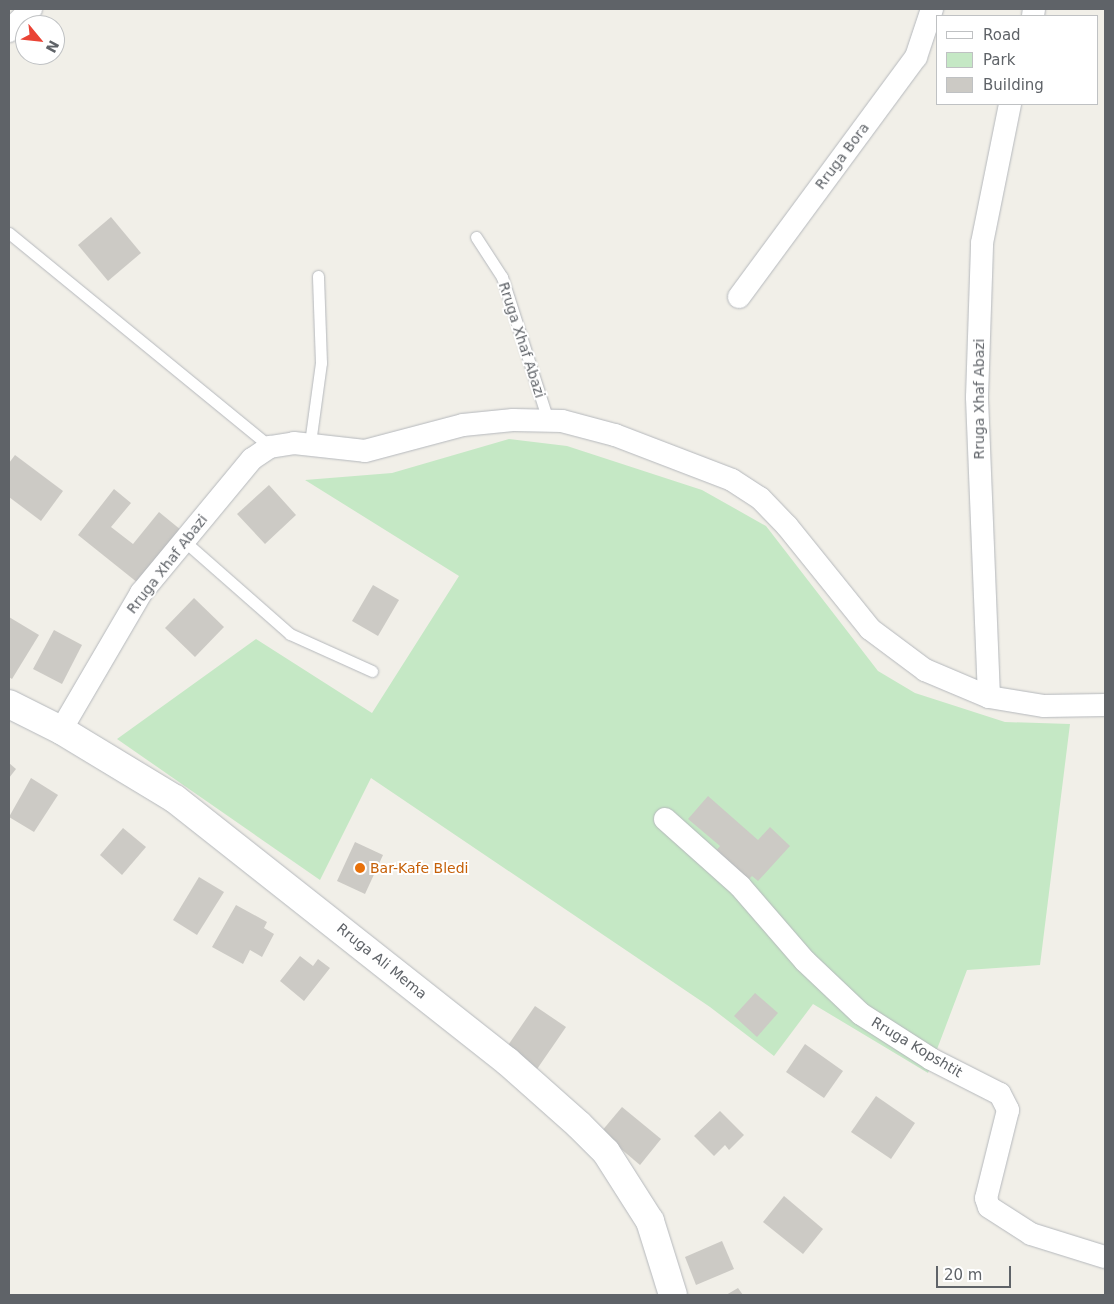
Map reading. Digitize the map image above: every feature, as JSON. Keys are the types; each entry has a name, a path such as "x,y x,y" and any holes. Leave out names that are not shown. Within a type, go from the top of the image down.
{"street":[{"path":"9,31 30,9"},
{"name":"Rruga Bora","path":"739,297 916,57 932,9"},
{"name":"Rruga Xhaf Abazi","path":"989,696 977,397 982,252 1010,105"},
{"name":"Rruga Xhaf Abazi","path":"61,730 110,640 183,540 252,459 270,448 310,442 365,451 463,425 548,420 615,435 732,480 760,498 787,526 870,629 895,651 925,670 989,696 1044,706 1105,705"},
{"name":"Rruga Ali Mema","path":"9,704 61,730 175,799 253,858 507,1061 580,1125 606,1152 650,1221 672,1295"},
{"name":"Rruga Kopshtit","path":"665,819 740,886 805,960 861,1014 931,1059 1000,1094 1008,1110 986,1198 989,1207 1031,1234 1105,1257"}],"lane":[{"path":"9,233 270,448"},
{"name":"Rruga Xhaf Abazi","path":"476,237 502,277 548,420"},
{"path":"310,442 322,346 318,276"},
{"path":"183,540 290,634 372,671"}],"green space":[{"path":"509,439 567,446 702,490 766,526 878,671 915,693 1005,722 1070,724 1040,965 967,970 928,1073 813,1004 774,1056 710,1007 371,778 320,880 117,739 256,639 372,713 459,576 305,480 392,473"}],"building":[{"path":"111,217 141,253 108,281 78,245"},
{"path":"15,455 63,491 41,521 9,497 9,463"},
{"path":"269,485 296,515 265,544 237,514"},
{"path":"114,489 131,503 111,527 133,544 159,512 181,530 138,583 78,535"},
{"path":"373,585 399,600 378,636 352,621"},
{"path":"194,598 224,627 195,657 165,628"},
{"path":"9,617 39,635 12,679 9,677"},
{"path":"54,630 82,645 62,684 33,669"},
{"path":"9,763 16,769 9,778"},
{"path":"31,778 58,795 34,832 9,817"},
{"path":"708,796 758,840 770,827 790,846 758,881 752,876 747,881 715,852 720,846 688,819"},
{"path":"123,828 146,847 122,875 100,855"},
{"name":"Bar-Kafe Bledi","path":"355,842 383,855 365,894 337,881"},
{"path":"199,877 224,892 197,935 173,920"},
{"path":"236,905 267,922 264,928 274,934 262,957 250,950 243,964 212,947"},
{"path":"300,956 313,966 318,959 330,968 304,1001 280,981"},
{"path":"755,993 778,1013 757,1037 734,1016"},
{"path":"535,1006 566,1027 535,1072 504,1051"},
{"path":"805,1044 843,1071 824,1098 786,1072"},
{"path":"876,1096 915,1123 891,1159 851,1132"},
{"path":"622,1107 661,1139 640,1165 601,1132"},
{"path":"720,1111 744,1135 729,1150 725,1145 714,1156 694,1136"},
{"path":"784,1196 823,1229 803,1254 763,1222"},
{"path":"722,1241 734,1269 696,1285 685,1257"},
{"path":"738,1288 743,1295 726,1295"}],"place":[{"name":"Bar-Kafe Bledi","path":"360,868"}]}
